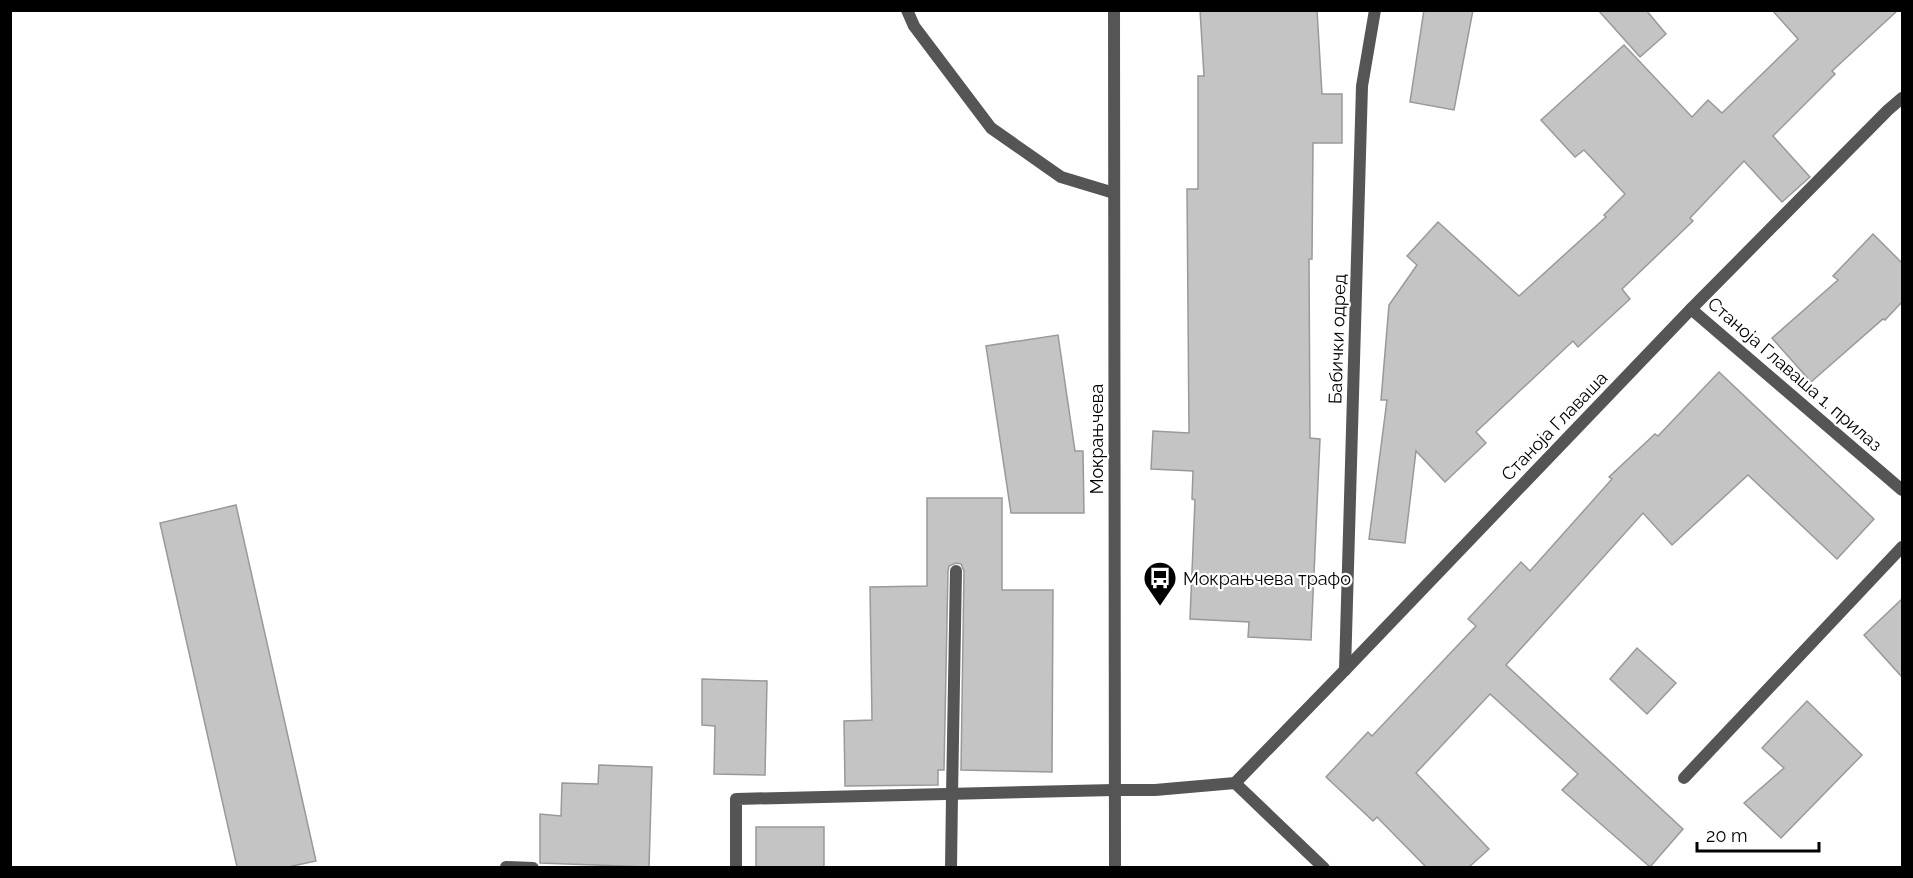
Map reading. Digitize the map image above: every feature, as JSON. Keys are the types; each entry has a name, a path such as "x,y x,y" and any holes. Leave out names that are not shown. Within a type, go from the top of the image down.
{"street":[{"path":"907,10 914,26 991,128 1061,177 1114,193"},
{"name":"Мокрањчева","path":"1114,10 1115,867"},
{"name":"Бабички одред","path":"1345,670 1362,86 1375,10"},
{"name":"Станоја Главаша","path":"1235,783 1691,309 1902,98"},
{"name":"Станоја Главаша 1. прилаз","path":"1691,309 1902,490"},
{"path":"1684,778 1902,547"},
{"path":"951,867 956,571"},
{"path":"736,867 736,799 1155,790 1235,783 1324,867"},
{"path":"506,867 533,867"}],"building":[{"path":"1200,10 1317,10 1322,94 1342,94 1342,143 1313,143 1312,259 1309,259 1310,438 1320,439 1311,640 1248,637 1249,622 1190,619 1195,500 1192,499 1193,471 1151,469 1153,431 1189,433 1187,189 1198,189 1198,76 1204,76"},
{"path":"1424,10 1473,10 1454,110 1410,102"},
{"path":"1598,10 1646,10 1666,34 1640,57"},
{"path":"1772,10 1898,10 1832,71 1835,74 1773,136 1810,177 1782,202 1744,161 1690,218 1693,221 1622,289 1630,299 1578,347 1573,341 1476,432 1486,443 1445,482 1416,451 1405,543 1369,539 1387,400 1381,400 1389,305 1417,265 1407,256 1438,222 1519,296 1606,217 1604,215 1625,194 1584,150 1575,157 1541,120 1624,45 1692,117 1708,100 1722,113 1798,39"},
{"path":"1873,234 1902,263 1902,302 1885,320 1883,319 1811,382 1772,338 1838,280 1833,276"},
{"path":"1058,335 1075,451 1083,451 1084,513 1011,513 986,346"},
{"path":"1719,372 1874,519 1837,559 1748,475 1672,545 1643,513 1506,665 1683,829 1650,867 1562,790 1578,774 1490,694 1416,773 1489,849 1469,867 1426,867 1377,817 1373,821 1326,777 1368,732 1372,736 1476,626 1468,619 1521,562 1530,571 1612,479 1609,477 1655,434 1658,436"},
{"path":"927,498 1002,498 1002,590 1053,590 1052,772 961,770 964,571 961,564 956,563 949,566 948,571 944,770 938,770 938,785 845,786 844,721 872,720 870,587 927,586"},
{"path":"236,505 316,861 288,867 237,867 160,523"},
{"path":"1902,599 1902,677 1864,635"},
{"path":"1637,648 1676,683 1647,714 1610,679"},
{"path":"702,679 767,681 765,775 714,774 715,726 702,725"},
{"path":"1807,701 1862,755 1781,838 1744,803 1784,768 1762,748"},
{"path":"599,765 652,767 649,867 540,863 540,814 561,816 562,783 598,784"},
{"path":"756,827 824,827 824,867 756,867"}],"place":[{"name":"Мокрањчева трафо","path":"1160,607"}]}
